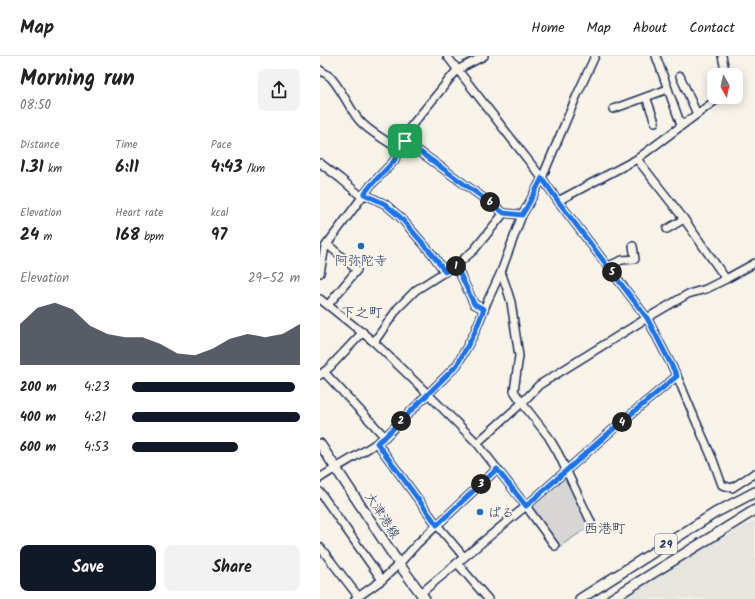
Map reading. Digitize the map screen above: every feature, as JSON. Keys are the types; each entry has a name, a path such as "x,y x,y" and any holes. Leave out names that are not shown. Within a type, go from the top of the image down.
{"main road":[{"name":"大津港線","path":"320,444 399,564 423,596"},
{"name":"29","path":"580,599 715,513 755,492"},
{"name":"29","path":"611,599 755,510"}],"street":[{"path":"448,56 457,70 542,178 647,318 677,376 722,484 732,488 755,473"},
{"path":"320,273 324,245 371,185 394,161 405,141 408,130 457,70 473,59 484,56"},
{"path":"320,478 385,437 457,365 474,334 501,272 522,215 542,178 595,56"},
{"path":"656,56 681,125"},
{"path":"722,56 725,68"},
{"path":"320,70 331,78 360,120 374,134 399,150"},
{"path":"680,76 697,114"},
{"path":"613,109 668,89"},
{"path":"646,97 655,122"},
{"path":"558,201 637,159 711,104"},
{"path":"405,141 504,213 522,215"},
{"path":"637,159 684,219 726,279"},
{"path":"320,163 363,195 385,204 400,217 433,255 445,272"},
{"path":"374,342 398,308 416,290 456,265 474,250 504,213"},
{"path":"667,229 684,219"},
{"path":"324,245 357,270 328,305"},
{"path":"608,266 622,260 635,258 633,246"},
{"path":"477,443 522,403 539,384 688,294 706,289 755,263"},
{"path":"456,265 474,304 484,309"},
{"path":"501,272 511,302 519,356 514,391 548,436 558,453 591,522"},
{"path":"320,299 374,342 477,443 555,546"},
{"path":"363,332 322,374 385,437"},
{"path":"423,596 457,563 526,506 618,425 677,376"},
{"path":"377,443 437,525 464,557"},
{"path":"320,547 357,598 382,580 399,564 418,542 497,469"},
{"path":"320,492 382,580"},
{"path":"457,563 488,599"}],"shaded area":[{"path":"565,474 590,526 559,547 529,506"},
{"path":"755,520 755,599 624,599 704,548"}],"place":[{"name":"阿弥陀寺","path":"361,246"},
{"name":"ぱる","path":"480,512"}],"district":[{"name":"下之町","path":"362,312"},
{"name":"西港町","path":"605,528"}],"route":[{"path":"405,141 504,213 522,215 542,178 647,318 677,376 618,425 526,506 497,469 437,525 377,443 385,437 457,365 474,334 484,309 474,304 456,265 445,272 433,255 400,217 385,204 364,194 394,161 405,141"}]}
